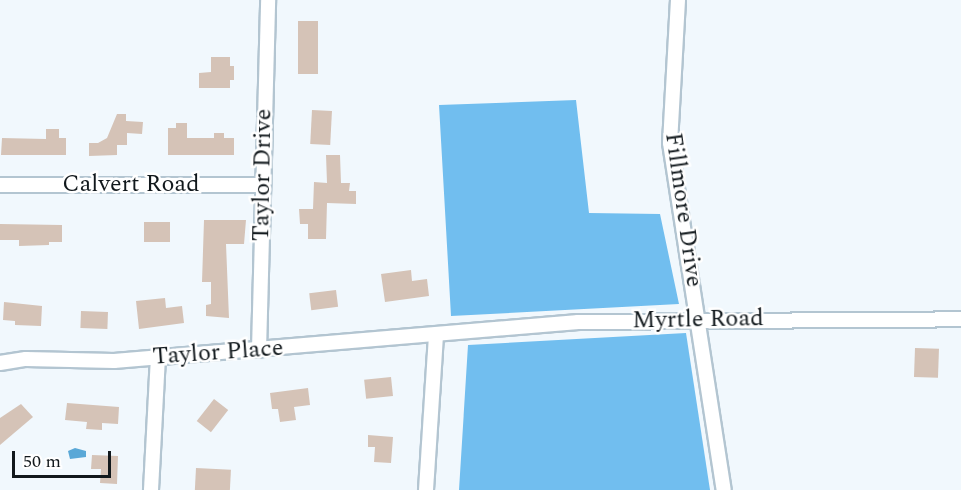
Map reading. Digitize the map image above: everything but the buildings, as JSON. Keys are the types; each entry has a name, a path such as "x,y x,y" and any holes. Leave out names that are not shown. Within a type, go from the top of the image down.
{"street":[{"name":"Taylor Drive","path":"259,350 268,0"},
{"name":"Fillmore Drive","path":"678,0 670,142 724,490"},
{"name":"Calvert Road","path":"0,185 262,185"},
{"name":"Myrtle Road","path":"436,334 578,322 699,319 961,319"},
{"name":"Taylor Place","path":"0,363 26,359 114,361 436,334"},
{"path":"426,490 436,334"},
{"path":"151,490 158,357"}],"shaded area":[{"path":"576,100 589,213 660,214 679,304 451,316 439,105"},
{"path":"686,333 710,490 459,490 468,345"},
{"path":"75,448 86,451 86,457 70,459 68,451"}]}
